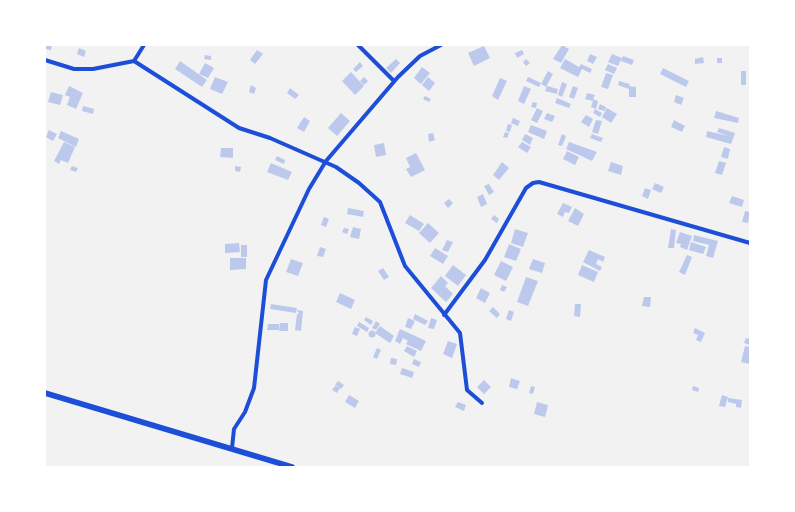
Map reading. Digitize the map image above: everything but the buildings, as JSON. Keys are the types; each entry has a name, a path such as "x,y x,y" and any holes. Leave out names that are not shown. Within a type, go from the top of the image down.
{"main road":[{"path":"45,393 292,467"}],"street":[{"path":"134,61 144,45"},
{"path":"358,45 394,81"},
{"path":"232,448 234,429 245,412 254,388 266,280 287,233 326,161 394,81 420,56 441,45"},
{"path":"45,60 74,69 94,69 134,61 239,128 270,138 326,161 359,183 380,202 405,266 460,333 467,390 482,403"},
{"path":"444,315 485,260 526,188 533,183 539,182 750,243"}]}
